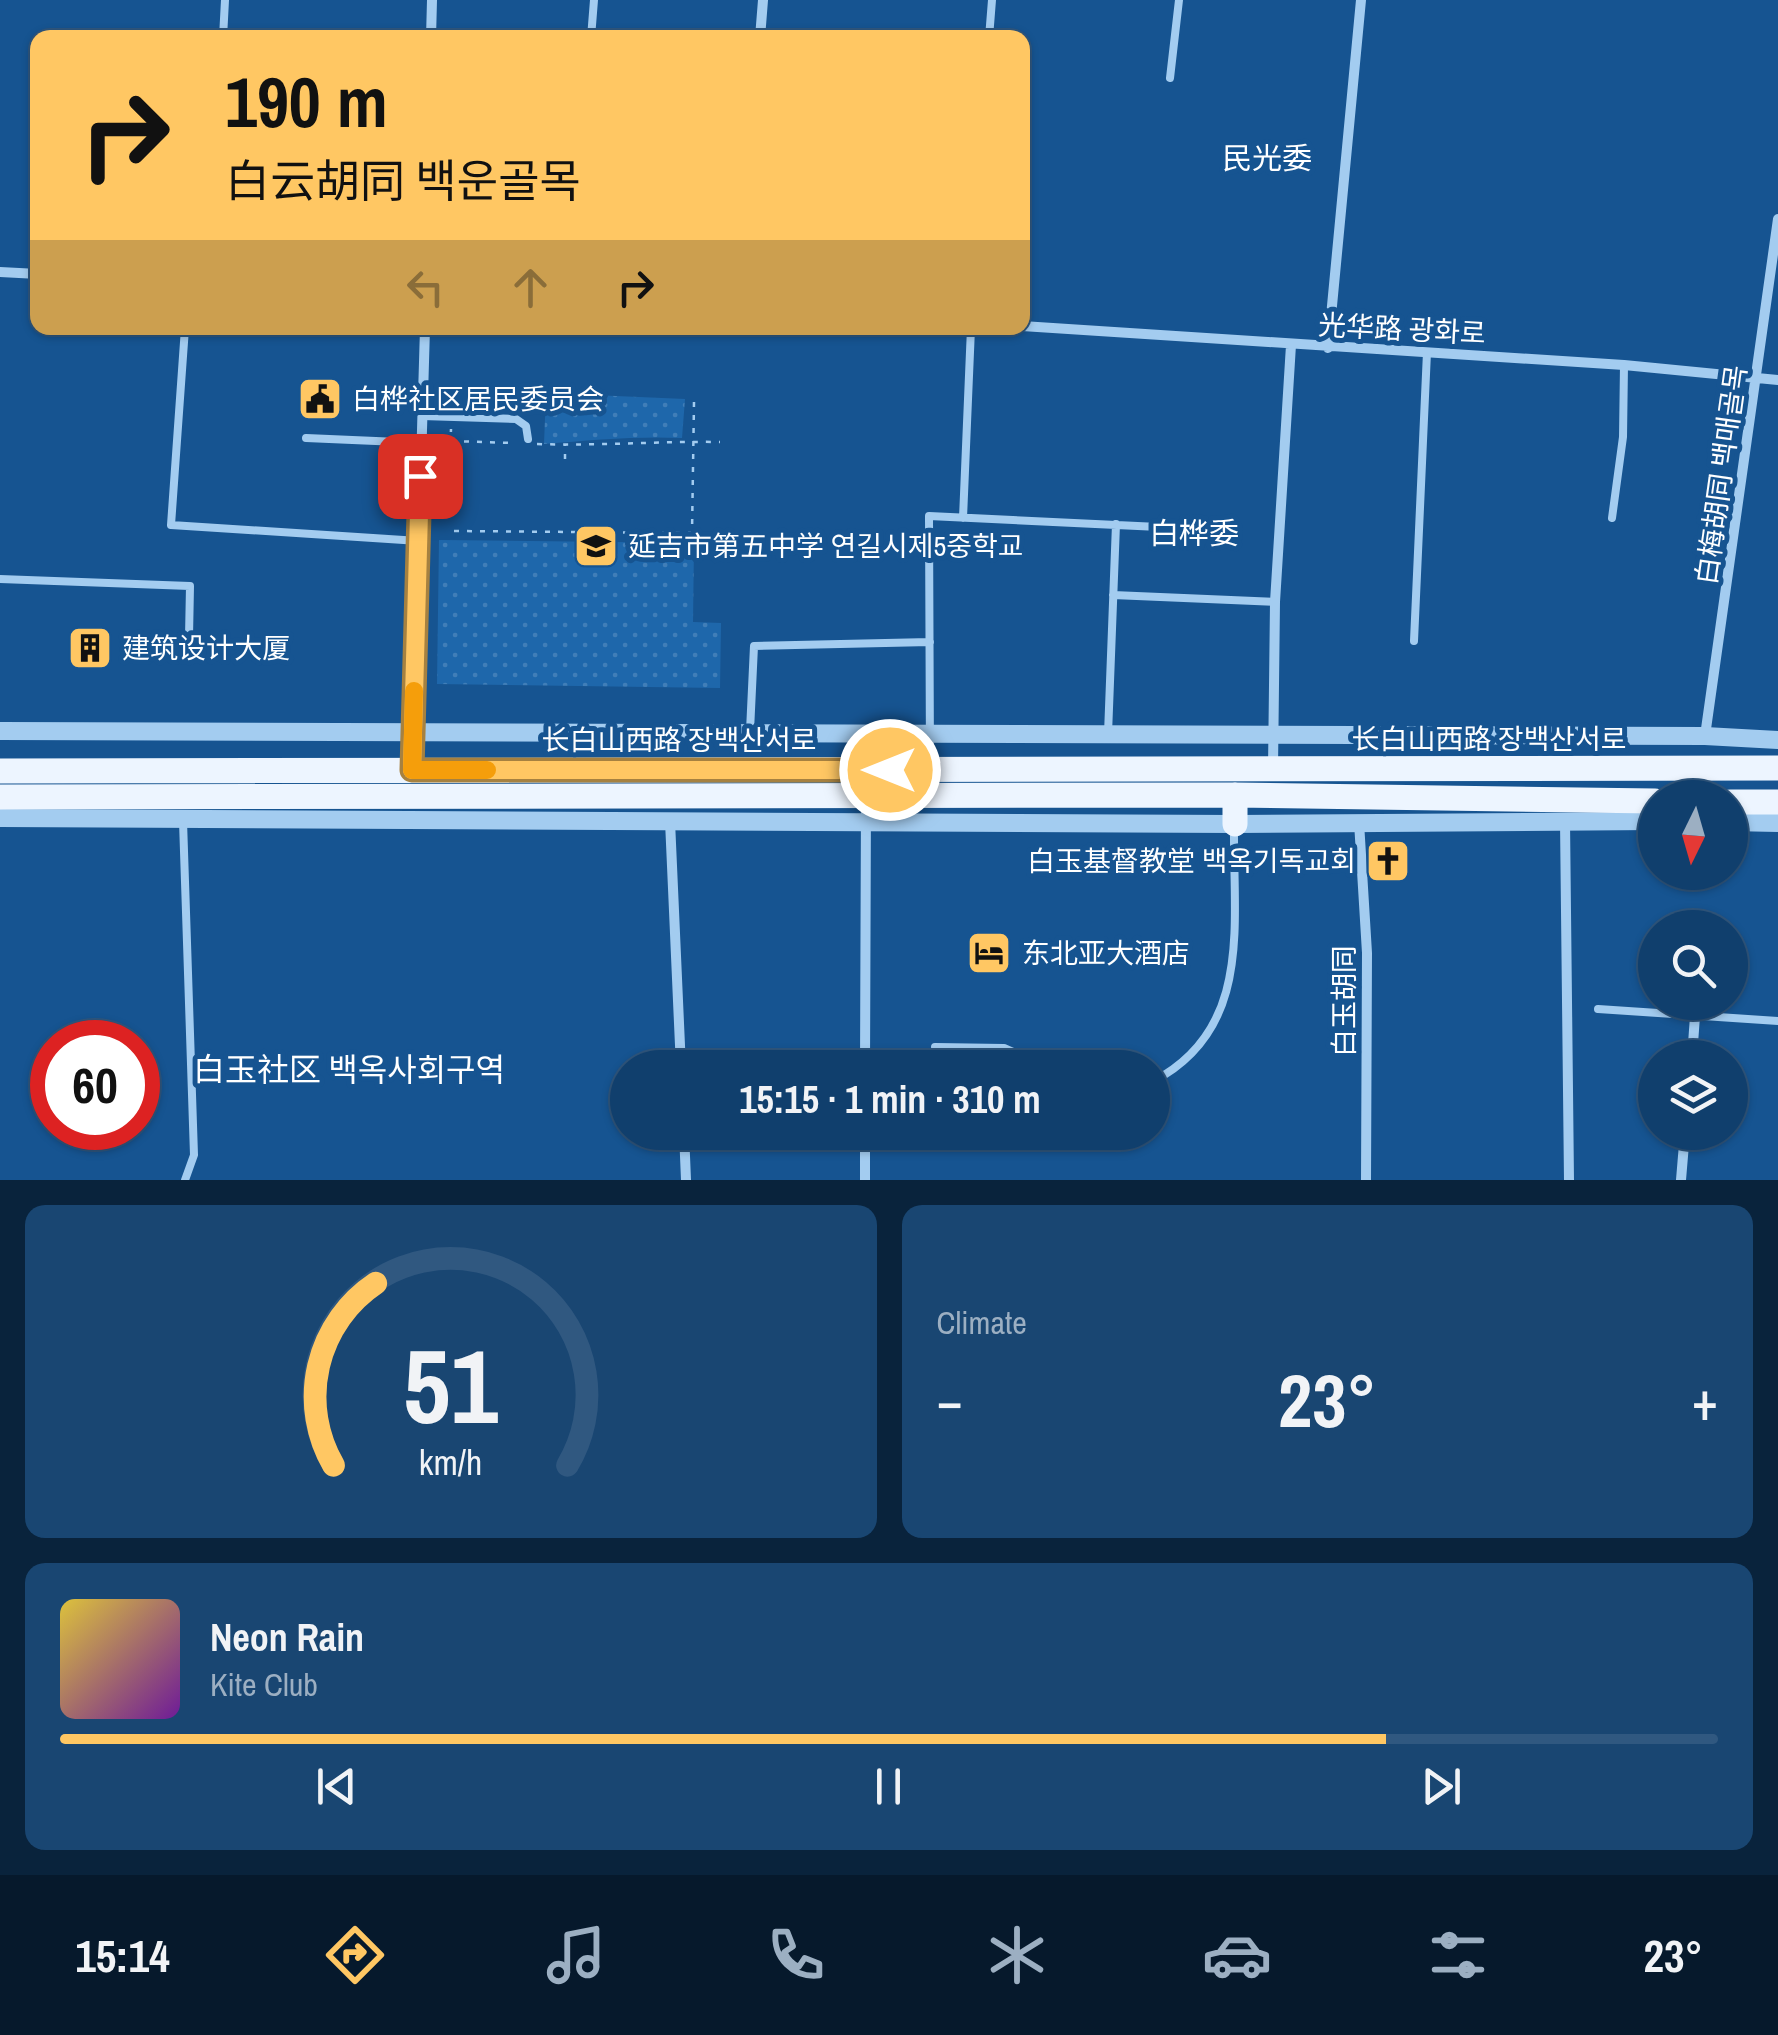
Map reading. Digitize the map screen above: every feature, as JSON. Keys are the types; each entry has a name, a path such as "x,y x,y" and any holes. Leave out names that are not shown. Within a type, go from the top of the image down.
{"main road":[{"name":"长白山西路 장백산서로","path":"0,771 1778,768"},
{"name":"长白山西路 장백산서로","path":"0,798 866,808 1235,796 1638,801"},
{"path":"1234,824 1235,796"},
{"path":"1748,806 1778,802"},
{"path":"1748,814 1778,822"}],"street":[{"path":"431,30 432,0"},
{"path":"761,30 763,0"},
{"path":"1328,348 1361,0"},
{"name":"白梅胡同 백매골목","path":"1706,736 1778,219"},
{"path":"0,272 30,274"},
{"name":"光华路 광화로","path":"1030,327 1624,365 1778,380"},
{"path":"412,770 426,335"},
{"path":"1273,769 1275,602 1291,345"},
{"path":"0,732 1706,736 1778,740"},
{"path":"866,808 866,1050"},
{"path":"0,818 670,821 866,808 1234,824 1638,822"},
{"path":"1565,820 1569,1180"},
{"path":"670,821 680,1050"},
{"name":"白玉胡同","path":"1360,822 1367,953 1366,1180"},
{"path":"685,1150 686,1180"},
{"path":"866,1150 866,1180"},
{"path":"1682,1180 1684,1150"}],"lane":[{"path":"223,30 224,0"},
{"path":"592,30 594,0"},
{"path":"989,30 992,0"},
{"path":"1170,78 1180,0"},
{"path":"184,335 171,525 419,541"},
{"path":"963,518 971,335"},
{"path":"1414,640 1427,352"},
{"path":"1612,518 1622,437 1624,365"},
{"path":"422,416 516,419 526,426 528,439"},
{"path":"306,438 422,443"},
{"path":"930,770 929,516 1201,528"},
{"path":"1108,734 1116,524"},
{"path":"0,579 190,586 189,637"},
{"path":"1113,595 1275,602"},
{"path":"750,732 754,646 930,642"},
{"path":"184,821 194,1155 185,1180"},
{"path":"1170,1070 1192,1056 1220,1019 1226,999 1233,936 1234,824"},
{"path":"1598,1009 1638,1012"},
{"path":"1748,1020 1778,1022"},
{"path":"935,1047 1008,1050"}],"path":[{"path":"454,530 692,534 694,402"},
{"path":"450,484 452,417"},
{"path":"451,441 627,447 642,441 720,442"},
{"path":"565,445 565,459"}],"shaded area":[{"path":"546,393 685,399 682,438 544,444"},
{"path":"439,540 694,543 693,622 721,623 720,688 437,684"}],"slow traffic":[{"path":"414,691 412,770 487,770"}],"place":[{"name":"白桦社区居民委员会","path":"320,399"},
{"name":"延吉市第五中学 연길시제5중학교","path":"596,546"},
{"name":"建筑设计大厦","path":"90,648"},
{"name":"白玉基督教堂 백옥기독교회","path":"1388,861"},
{"name":"东北亚大酒店","path":"989,953"}],"district":[{"name":"民光委","path":"1267,158"},
{"name":"白桦委","path":"1194,533"},
{"name":"白玉社区 백옥사회구역","path":"349,1069"}],"route":[{"path":"420,476 412,770 890,770"}]}
